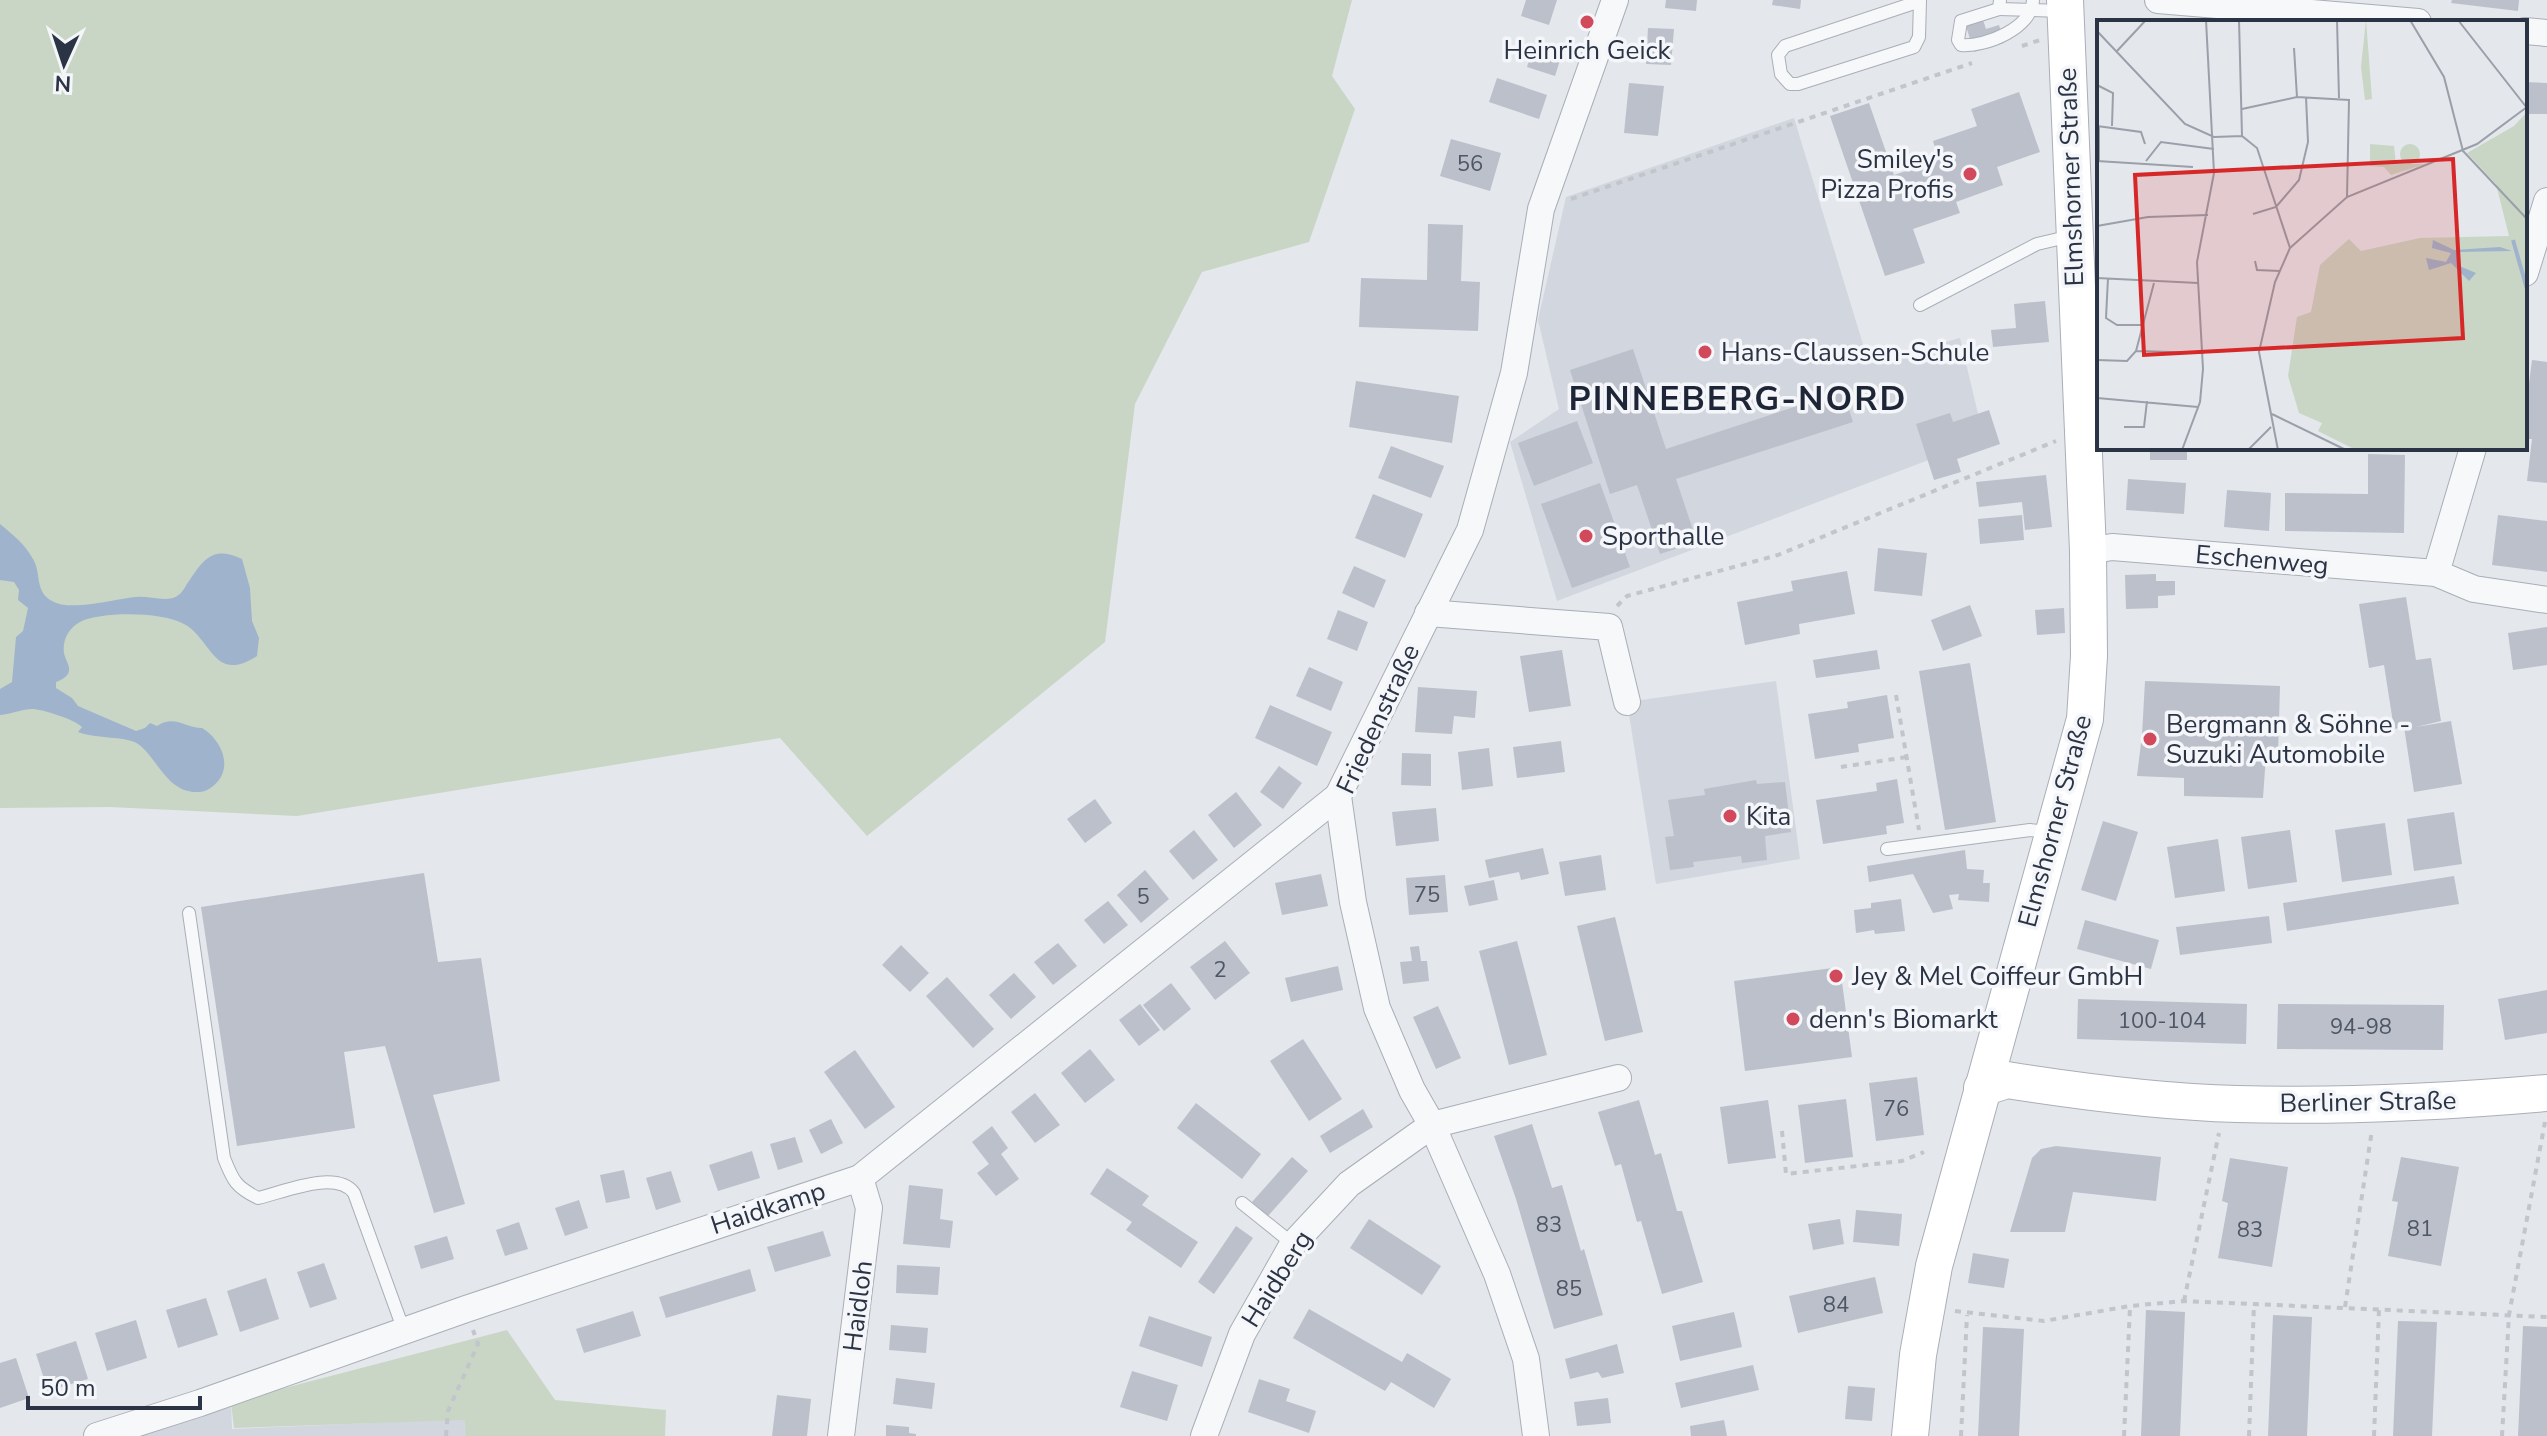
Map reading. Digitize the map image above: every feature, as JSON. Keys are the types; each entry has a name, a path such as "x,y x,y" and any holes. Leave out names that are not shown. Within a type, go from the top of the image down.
{"main road":[{"name":"Elmshorner Straße","path":"1910,1436 1918,1355 1934,1266 2085,719 2089,656 2088,551 2074,235 2030,7"},
{"name":"Berliner Straße","path":"1982,1088 2007,1080 2189,1102 2225,1103 2376,1104 2547,1093"}],"street":[{"name":"Friedenstraße","path":"1536,1436 1526,1359 1497,1274 1377,1008 1353,902 1338,796 1470,530 1514,373 1541,209 1615,0"},
{"path":"2158,0 2314,18 2366,20"},
{"path":"2527,31 2547,33"},
{"path":"2527,268 2541,237 2547,201"},
{"path":"2436,573 2472,450"},
{"name":"Eschenweg","path":"2088,551 2112,547 2436,573 2474,589 2547,600"},
{"path":"1428,613 1609,627 1627,702"},
{"name":"Haidkamp","path":"97,1436 860,1178 1338,796"},
{"path":"1432,1125 1618,1078"},
{"name":"Haidberg","path":"1204,1436 1242,1334 1293,1244 1349,1184 1432,1125"},
{"name":"Haidloh","path":"841,1436 869,1208 860,1178"}],"lane":[{"path":"1920,1 1919,37 1914,47 1798,84 1790,84 1781,74 1778,55 1785,46 1920,1"},
{"path":"1920,305 2037,244 2074,235"},
{"path":"1887,849 2030,830 2053,833"},
{"path":"189,913 224,1158 230,1172 240,1189 258,1198 321,1182 332,1181 349,1187 354,1193 404,1331"},
{"path":"1242,1203 1293,1244"}],"path":[{"path":"2016,48 2030,7"},
{"path":"1541,209 1972,63"},
{"path":"1609,627 1612,611 1627,596 1778,555 2061,439 2082,437"},
{"path":"1896,695 1921,844"},
{"path":"1841,767 1907,757"},
{"path":"2184,1301 2225,1103"},
{"path":"2345,1307 2376,1104"},
{"path":"2502,1436 2509,1315 2547,1110"},
{"path":"1782,1131 1786,1174 1902,1161 1924,1152"},
{"path":"1948,1309 1967,1314 2044,1321 2130,1306 2184,1301 2547,1317"},
{"path":"2249,1436 2254,1304"},
{"path":"2124,1436 2130,1306"},
{"path":"446,1436 448,1411 478,1344 466,1309"},
{"path":"2374,1436 2379,1309"},
{"path":"1961,1436 1967,1314"}],"shaded area":[{"name":"Hans-Claussen-Schule","path":"1794,118 1869,364 1960,338 1984,439 1557,601 1510,442 1559,409 1538,320 1566,197"},
{"path":"1776,681 1800,859 1656,884 1627,702"},
{"path":"231,1402 232,1429 466,1419 466,1436 136,1436"}],"green space":[{"path":"0,0 1352,0 1332,76 1355,109 1309,242 1202,272 1135,404 1105,642 867,836 780,738 297,816 110,807 0,808"},
{"path":"507,1330 555,1400 666,1410 665,1436 466,1436 465,1420 234,1428 231,1402"}],"water":[{"path":"0,524 30,554 46,597 60,604 81,605 136,597 173,598 181,593 211,556 224,554 242,559 250,588 252,621 259,638 257,656 231,665 214,656 193,631 174,620 148,615 103,616 80,622 70,631 64,648 69,671 66,677 56,682 56,688 78,706 136,731 150,723 157,726 169,721 202,728 214,738 224,758 223,773 213,786 199,792 179,787 133,741 78,732 82,727 59,715 33,709 0,715 0,689 12,682 16,637 23,631 28,608 18,600 19,590 14,582 0,580"}],"building":[{"path":"1526,0 1557,0 1549,25 1521,16"},
{"path":"1666,0 1697,0 1696,11 1665,8"},
{"path":"1773,0 1801,0 1800,9 1772,5"},
{"path":"2452,0 2519,0 2518,11 2451,3"},
{"path":"1983,20 1986,29 1999,25 2004,43 1974,52 1966,26"},
{"path":"1648,28 1674,29 1671,65 1646,64"},
{"path":"1534,43 1563,51 1555,76 1527,67"},
{"path":"1497,78 1547,95 1539,119 1489,102"},
{"path":"2527,82 2547,83 2547,114 2527,114"},
{"path":"1629,83 1664,86 1658,136 1624,133"},
{"path":"2019,92 2040,152 1997,167 2003,185 1956,202 1960,213 1913,229 1925,263 1885,276 1830,116 1869,103 1894,175 1939,160 1933,141 1977,126 1971,109"},
{"path":"1451,139 1501,153 1490,191 1440,176"},
{"path":"1428,224 1463,225 1461,281 1480,282 1478,331 1359,327 1361,278 1427,280"},
{"path":"2045,301 2049,342 1993,347 1991,330 2016,328 2014,304"},
{"path":"1633,349 1666,449 1843,391 1853,422 1676,479 1697,542 1660,554 1637,485 1610,494 1570,370"},
{"path":"2532,360 2547,362 2547,483 2527,481 2532,439 2527,439 2527,399"},
{"path":"1356,381 1459,396 1452,443 1349,427"},
{"path":"1989,410 2000,444 1957,459 1961,472 1934,480 1916,424 1950,413 1953,422"},
{"name":"Sporthalle","path":"1577,421 1593,463 1534,486 1518,443"},
{"path":"1391,446 1444,466 1431,498 1378,478"},
{"path":"2150,450 2187,450 2187,460 2150,460"},
{"path":"2368,454 2405,455 2404,533 2285,531 2285,493 2368,494"},
{"path":"2046,475 2052,527 2025,530 2022,502 1979,507 1976,482"},
{"path":"2128,479 2186,483 2184,514 2126,510"},
{"name":"Sporthalle","path":"1600,483 1630,567 1572,588 1541,504"},
{"path":"2227,490 2271,493 2269,531 2224,527"},
{"path":"1373,494 1423,514 1405,558 1355,538"},
{"path":"2022,515 2024,540 1980,544 1978,519"},
{"path":"2498,515 2547,521 2547,572 2492,565"},
{"path":"1878,548 1927,553 1922,596 1874,591"},
{"path":"1354,566 1386,580 1374,608 1342,593"},
{"path":"1847,571 1855,614 1799,624 1800,634 1745,645 1737,602 1793,591 1791,581"},
{"path":"2156,574 2156,581 2175,581 2175,595 2158,596 2158,608 2126,609 2125,575"},
{"path":"2406,597 2416,660 2431,658 2441,721 2416,727 2451,721 2462,784 2414,792 2404,727 2394,729 2384,665 2369,668 2359,604"},
{"path":"1970,605 1982,636 1943,651 1931,620"},
{"path":"2064,608 2065,633 2037,635 2035,610"},
{"path":"1338,610 1368,622 1357,651 1327,639"},
{"path":"2547,627 2547,665 2513,670 2508,633"},
{"path":"1562,650 1571,706 1529,712 1520,656"},
{"path":"1877,650 1880,669 1816,678 1813,660"},
{"path":"1970,663 1996,822 1945,830 1919,671"},
{"path":"1309,667 1343,682 1331,711 1296,696"},
{"path":"2145,681 2280,686 2278,755 2266,755 2263,798 2184,796 2184,778 2137,776"},
{"path":"1418,687 1477,691 1475,718 1454,716 1452,734 1415,732"},
{"path":"1887,695 1894,738 1858,744 1859,752 1815,759 1808,714 1848,708 1847,702"},
{"path":"1270,705 1332,732 1317,766 1255,738"},
{"path":"1561,741 1565,772 1517,778 1513,747"},
{"path":"1489,748 1493,786 1462,790 1458,752"},
{"path":"1402,753 1431,754 1431,786 1401,785"},
{"path":"1279,766 1302,783 1283,809 1260,792"},
{"path":"1897,779 1904,823 1886,826 1887,834 1823,844 1816,800 1877,791 1876,783"},
{"name":"Kita","path":"1756,780 1757,784 1785,782 1791,832 1765,836 1767,860 1742,863 1741,856 1693,862 1694,867 1670,870 1665,837 1674,836 1668,800 1705,795 1704,789"},
{"path":"1236,792 1262,825 1234,848 1208,815"},
{"path":"1095,799 1112,823 1085,843 1067,819"},
{"path":"1436,808 1439,841 1396,846 1392,812"},
{"path":"2454,812 2462,864 2414,871 2407,819"},
{"path":"2103,821 2138,832 2116,901 2081,890"},
{"path":"2385,823 2392,875 2342,882 2335,830"},
{"path":"1194,830 1218,860 1193,880 1169,851"},
{"path":"2290,830 2297,882 2248,889 2241,837"},
{"path":"2218,839 2225,891 2175,898 2167,847"},
{"path":"1543,848 1549,874 1521,880 1519,872 1489,878 1485,860"},
{"path":"1965,850 1967,869 1984,870 1983,883 1990,883 1989,902 1958,900 1959,894 1949,895 1953,909 1933,913 1913,874 1869,882 1867,866"},
{"path":"1601,855 1606,890 1565,896 1559,862"},
{"path":"1145,870 1169,899 1141,923 1117,895"},
{"path":"424,873 438,962 481,958 500,1081 433,1095 465,1204 434,1213 385,1046 344,1052 355,1128 237,1146 201,907"},
{"path":"1321,874 1328,906 1282,915 1275,883"},
{"path":"1445,875 1448,912 1409,915 1406,878"},
{"path":"2454,876 2459,904 2287,931 2283,903"},
{"path":"1494,880 1498,900 1469,906 1464,886"},
{"path":"1901,899 1905,931 1856,933 1854,910 1871,908 1871,903"},
{"path":"1108,901 1128,925 1104,944 1084,920"},
{"path":"2269,916 2272,943 2180,955 2176,927"},
{"path":"1615,917 1643,1032 1605,1041 1577,926"},
{"path":"2085,920 2159,940 2151,969 2077,949"},
{"path":"1225,941 1250,973 1215,1000 1190,967"},
{"path":"1517,941 1547,1055 1509,1065 1479,951"},
{"path":"1058,943 1077,966 1053,985 1034,962"},
{"path":"901,945 929,973 910,992 882,965"},
{"path":"1419,946 1421,961 1427,961 1429,981 1403,984 1400,962 1412,961 1410,947"},
{"path":"1338,966 1343,990 1291,1002 1285,978"},
{"name":"denn's Biomarkt","path":"1840,967 1852,1057 1745,1071 1734,981"},
{"path":"1014,973 1036,997 1011,1019 989,995"},
{"path":"947,977 994,1029 973,1048 926,996"},
{"path":"1171,983 1191,1009 1164,1031 1143,1005"},
{"path":"2547,990 2547,1033 2505,1040 2498,999"},
{"path":"2078,999 2247,1004 2246,1044 2077,1039"},
{"path":"1140,1004 1160,1030 1139,1046 1119,1020"},
{"path":"2278,1004 2444,1005 2443,1050 2277,1049"},
{"path":"1438,1006 1461,1058 1436,1069 1413,1017"},
{"path":"1303,1039 1342,1099 1309,1121 1270,1061"},
{"path":"1090,1049 1115,1080 1085,1103 1061,1073"},
{"path":"855,1050 895,1107 865,1129 824,1072"},
{"path":"1917,1077 1924,1135 1876,1141 1869,1083"},
{"path":"1035,1093 1060,1125 1035,1143 1011,1112"},
{"path":"1846,1099 1853,1157 1805,1163 1798,1105"},
{"path":"1639,1100 1655,1155 1661,1153 1677,1211 1682,1211 1703,1282 1662,1294 1621,1164 1615,1166 1598,1112"},
{"path":"1768,1100 1776,1158 1728,1164 1720,1107"},
{"path":"1196,1103 1261,1154 1242,1179 1177,1128"},
{"path":"1363,1109 1373,1127 1330,1153 1320,1136"},
{"path":"831,1119 843,1143 821,1154 809,1130"},
{"path":"1532,1124 1552,1188 1562,1185 1603,1315 1554,1329 1494,1136"},
{"path":"992,1126 1008,1148 1001,1154 1019,1179 996,1196 977,1173 989,1164 972,1142"},
{"path":"795,1137 803,1162 778,1170 770,1144"},
{"path":"2056,1146 2161,1157 2156,1201 2073,1192 2065,1232 2010,1232 2032,1158 2041,1149"},
{"path":"752,1151 760,1178 718,1191 709,1165"},
{"path":"1292,1157 1308,1171 1268,1216 1252,1202"},
{"path":"2401,1157 2459,1167 2441,1266 2388,1256 2398,1202 2392,1201"},
{"path":"2230,1158 2288,1167 2272,1267 2218,1258 2228,1203 2222,1201"},
{"path":"1107,1168 1149,1196 1142,1205 1198,1242 1181,1268 1126,1230 1132,1222 1090,1194"},
{"path":"624,1170 630,1198 606,1203 600,1175"},
{"path":"671,1171 681,1202 656,1210 646,1178"},
{"path":"909,1185 943,1189 940,1219 953,1221 950,1248 903,1244"},
{"path":"579,1200 588,1228 565,1236 555,1208"},
{"path":"1856,1210 1902,1214 1899,1246 1853,1242"},
{"path":"1369,1219 1441,1266 1422,1295 1350,1248"},
{"path":"1840,1219 1844,1244 1813,1250 1808,1224"},
{"path":"519,1222 528,1249 505,1256 496,1230"},
{"path":"1236,1226 1253,1238 1214,1294 1198,1282"},
{"path":"823,1231 831,1256 775,1272 767,1247"},
{"path":"447,1236 454,1259 421,1269 414,1246"},
{"path":"1973,1253 2009,1259 2004,1288 1968,1283"},
{"path":"324,1263 337,1299 310,1308 297,1272"},
{"path":"897,1265 940,1267 938,1295 896,1293"},
{"path":"750,1269 756,1291 666,1318 659,1297"},
{"path":"1875,1277 1883,1313 1798,1333 1789,1296"},
{"path":"266,1278 279,1319 240,1332 227,1291"},
{"path":"206,1298 218,1335 178,1348 166,1310"},
{"path":"1309,1309 1402,1362 1407,1353 1451,1379 1434,1408 1391,1382 1385,1391 1293,1338"},
{"path":"2146,1310 2185,1312 2180,1436 2141,1436"},
{"path":"633,1311 641,1336 584,1353 576,1329"},
{"path":"1734,1312 1742,1347 1680,1361 1672,1326"},
{"path":"2273,1315 2312,1317 2307,1436 2268,1436"},
{"path":"1149,1316 1212,1337 1202,1367 1139,1346"},
{"path":"136,1320 147,1358 107,1371 95,1333"},
{"path":"2398,1321 2437,1322 2432,1436 2393,1436"},
{"path":"891,1325 928,1328 926,1353 889,1350"},
{"path":"2523,1326 2547,1327 2547,1436 2518,1436"},
{"path":"1983,1327 2024,1329 2019,1436 1978,1436"},
{"path":"76,1341 88,1379 48,1391 36,1354"},
{"path":"1617,1344 1624,1373 1602,1378 1598,1372 1570,1379 1565,1359"},
{"path":"16,1358 29,1398 0,1408 0,1363"},
{"path":"1753,1365 1759,1390 1681,1408 1675,1383"},
{"path":"1132,1371 1178,1385 1167,1421 1120,1407"},
{"path":"896,1378 935,1383 932,1409 893,1404"},
{"path":"1259,1379 1290,1389 1286,1401 1316,1411 1309,1433 1248,1412"},
{"path":"1848,1386 1875,1388 1872,1421 1845,1419"},
{"path":"777,1395 811,1399 807,1436 772,1436"},
{"path":"1608,1398 1611,1423 1577,1426 1574,1402"},
{"path":"1724,1420 1727,1436 1691,1436 1690,1426"},
{"path":"886,1425 909,1427 909,1433 916,1436 886,1436"}],"place":[{"name":"Heinrich Geick","path":"1587,22"},
{"name":"Smiley's Pizza Profis","path":"1970,174"},
{"name":"Hans-Claussen-Schule","path":"1705,352"},
{"name":"Sporthalle","path":"1586,536"},
{"name":"Bergmann & Söhne - Suzuki Automobile","path":"2150,739"},
{"name":"Kita","path":"1730,816"},
{"name":"Jey & Mel Coiffeur GmbH","path":"1836,976"},
{"name":"denn's Biomarkt","path":"1793,1019"}],"district":[{"name":"PINNEBERG-NORD","path":"1738,399"}]}
